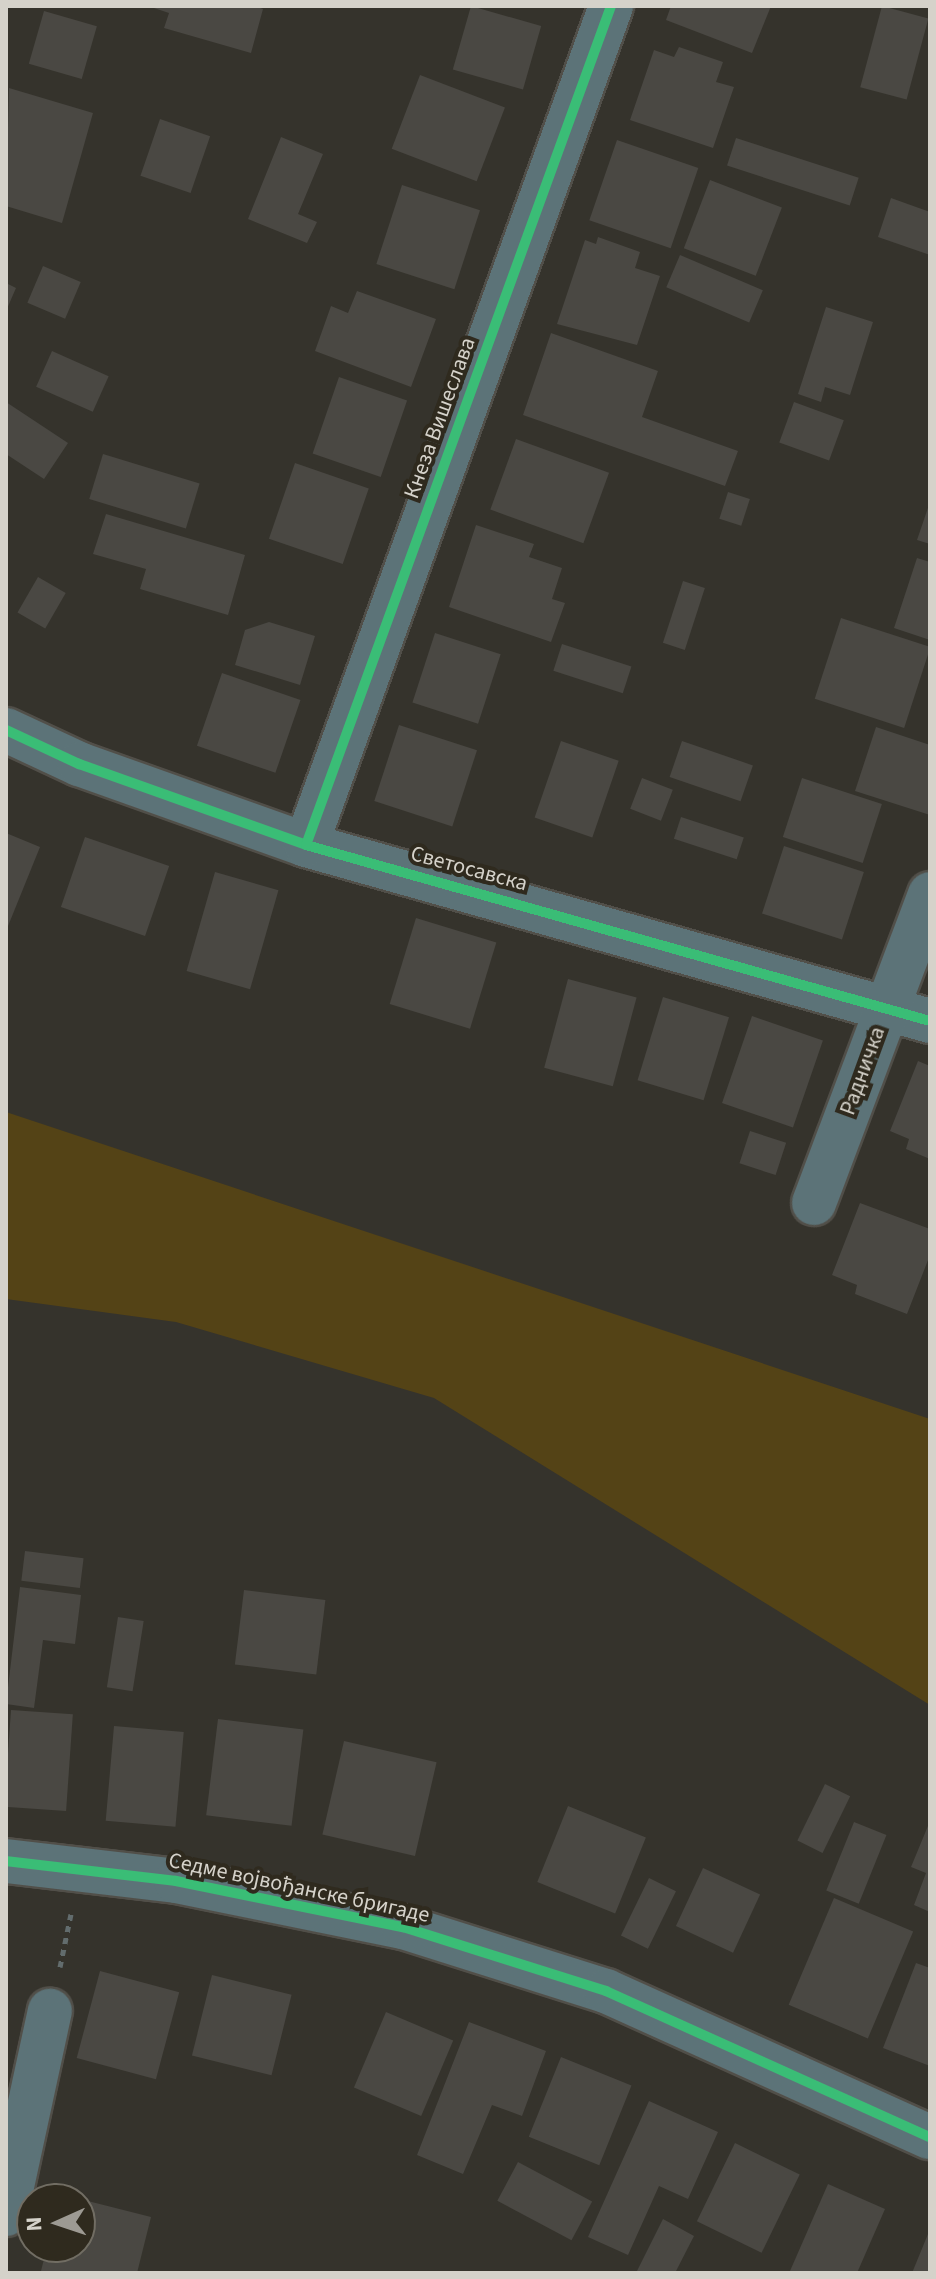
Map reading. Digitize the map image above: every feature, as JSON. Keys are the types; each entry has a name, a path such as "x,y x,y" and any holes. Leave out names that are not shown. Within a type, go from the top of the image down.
{"street":[{"name":"Кнеза Вишеслава","path":"306,845 611,6"},
{"name":"Светосавска","path":"6,730 79,764 306,845 930,1021"},
{"name":"Радничка","path":"814,1203 930,894"},
{"name":"Седме војвођанске бригаде","path":"6,1861 277,1900 506,1958 606,1991 930,2137"},
{"path":"6,2214 50,2011"}],"path":[{"path":"50,2011 81,1870"}],"shaded area":[{"path":"6,1112 930,1419 930,1705 434,1398 176,1322 6,1299"}],"building":[{"path":"148,6 255,6 263,9 251,53 164,28 169,13"},
{"path":"471,6 541,26 523,90 453,69"},
{"path":"671,6 771,6 752,53 666,20"},
{"path":"882,6 928,18 907,100 860,87"},
{"path":"44,11 97,26 82,79 29,64"},
{"path":"679,47 723,62 716,82 734,87 713,148 630,120 654,50 674,57"},
{"path":"420,75 505,108 477,181 392,149"},
{"path":"9,88 93,113 62,223 6,206"},
{"path":"160,119 210,136 191,193 140,176"},
{"path":"281,137 323,154 298,214 317,222 307,243 248,219"},
{"path":"736,138 859,178 850,205 727,166"},
{"path":"617,140 698,168 671,248 589,220"},
{"path":"710,180 782,208 756,276 684,248"},
{"path":"402,185 480,210 454,289 376,264"},
{"path":"891,198 930,212 930,255 878,237"},
{"path":"598,237 640,252 635,268 660,276 637,345 557,324 585,240 596,244"},
{"path":"680,255 763,290 749,322 666,287"},
{"path":"43,266 81,282 65,319 27,303"},
{"path":"6,283 16,288 6,311"},
{"path":"357,291 436,319 411,387 315,351 331,306 348,313"},
{"path":"826,307 873,322 850,395 825,387 821,402 798,394"},
{"path":"551,333 658,371 642,417 738,451 725,486 523,415"},
{"path":"52,351 109,376 93,412 36,387"},
{"path":"339,377 407,400 381,477 313,454"},
{"path":"6,402 68,443 44,479 6,454"},
{"path":"794,402 844,420 829,461 779,442"},
{"path":"516,439 609,473 583,543 490,509"},
{"path":"103,454 200,484 186,528 89,499"},
{"path":"295,463 369,488 343,564 269,539"},
{"path":"728,492 750,499 741,526 719,519"},
{"path":"930,502 930,544 917,540"},
{"path":"106,514 245,555 228,615 140,589 146,569 93,554"},
{"path":"476,525 534,544 529,557 562,568 552,599 565,603 551,642 449,607"},
{"path":"917,558 930,562 930,640 894,628"},
{"path":"38,577 66,593 45,629 18,613"},
{"path":"683,581 705,588 685,650 663,643"},
{"path":"841,618 930,647 904,728 815,699"},
{"path":"269,622 315,636 300,685 235,665 245,630"},
{"path":"435,633 501,654 478,724 412,702"},
{"path":"562,644 631,667 623,693 553,671"},
{"path":"222,673 300,700 275,773 197,746"},
{"path":"399,725 477,750 452,826 374,801"},
{"path":"876,727 930,745 930,815 855,791"},
{"path":"561,741 619,761 592,837 535,818"},
{"path":"682,741 753,765 741,801 670,777"},
{"path":"642,778 673,790 661,821 630,809"},
{"path":"802,778 882,804 863,863 783,837"},
{"path":"681,817 744,837 737,859 674,839"},
{"path":"6,833 40,847 6,931"},
{"path":"85,837 169,866 145,936 61,907"},
{"path":"784,846 864,872 842,939 762,914"},
{"path":"215,872 278,890 250,989 187,971"},
{"path":"416,918 496,943 470,1029 390,1004"},
{"path":"568,979 637,997 613,1086 544,1068"},
{"path":"663,997 729,1017 704,1100 638,1080"},
{"path":"752,1016 823,1040 793,1127 722,1103"},
{"path":"918,1061 930,1066 930,1159 906,1149 909,1139 890,1131"},
{"path":"750,1131 786,1143 776,1175 739,1163"},
{"path":"860,1203 930,1229 930,1255 907,1314 855,1294 857,1285 832,1275"},
{"path":"25,1551 84,1558 80,1588 21,1581"},
{"path":"20,1587 81,1595 75,1644 43,1640 34,1708 6,1704"},
{"path":"244,1590 325,1600 316,1674 235,1664"},
{"path":"118,1617 144,1621 133,1691 107,1687"},
{"path":"11,1710 73,1714 66,1811 6,1807"},
{"path":"218,1719 303,1729 292,1826 206,1815"},
{"path":"114,1726 184,1732 175,1827 106,1821"},
{"path":"344,1741 437,1762 415,1856 322,1835"},
{"path":"825,1784 850,1796 823,1853 797,1841"},
{"path":"568,1806 646,1837 615,1913 537,1882"},
{"path":"930,1821 930,1912 914,1905 926,1873 911,1867"},
{"path":"854,1822 886,1835 859,1904 826,1891"},
{"path":"703,1868 760,1895 733,1953 676,1926"},
{"path":"649,1878 676,1891 648,1949 621,1936"},
{"path":"834,1898 913,1932 868,2038 789,2005"},
{"path":"916,1963 930,1968 930,2066 883,2048"},
{"path":"100,1971 179,1992 156,2079 77,2058"},
{"path":"212,1975 292,1995 271,2075 192,2056"},
{"path":"386,2012 453,2041 421,2116 354,2087"},
{"path":"469,2022 546,2051 522,2116 492,2105 463,2174 417,2155"},
{"path":"561,2057 631,2085 599,2165 529,2137"},
{"path":"649,2101 718,2132 688,2199 659,2186 628,2255 588,2237"},
{"path":"735,2143 800,2175 762,2253 697,2221"},
{"path":"518,2162 592,2201 572,2240 497,2201"},
{"path":"828,2184 885,2209 857,2273 790,2271"},
{"path":"96,2203 151,2217 137,2273 41,2271 43,2263 96,2263"},
{"path":"663,2219 694,2236 675,2273 636,2273"},
{"path":"928,2234 930,2273 912,2273"}],"cycle path":[{"path":"306,845 611,6"},
{"path":"6,730 79,764 306,845 930,1021"},
{"path":"6,1861 176,1881 403,1927 606,1991 930,2137"}]}
